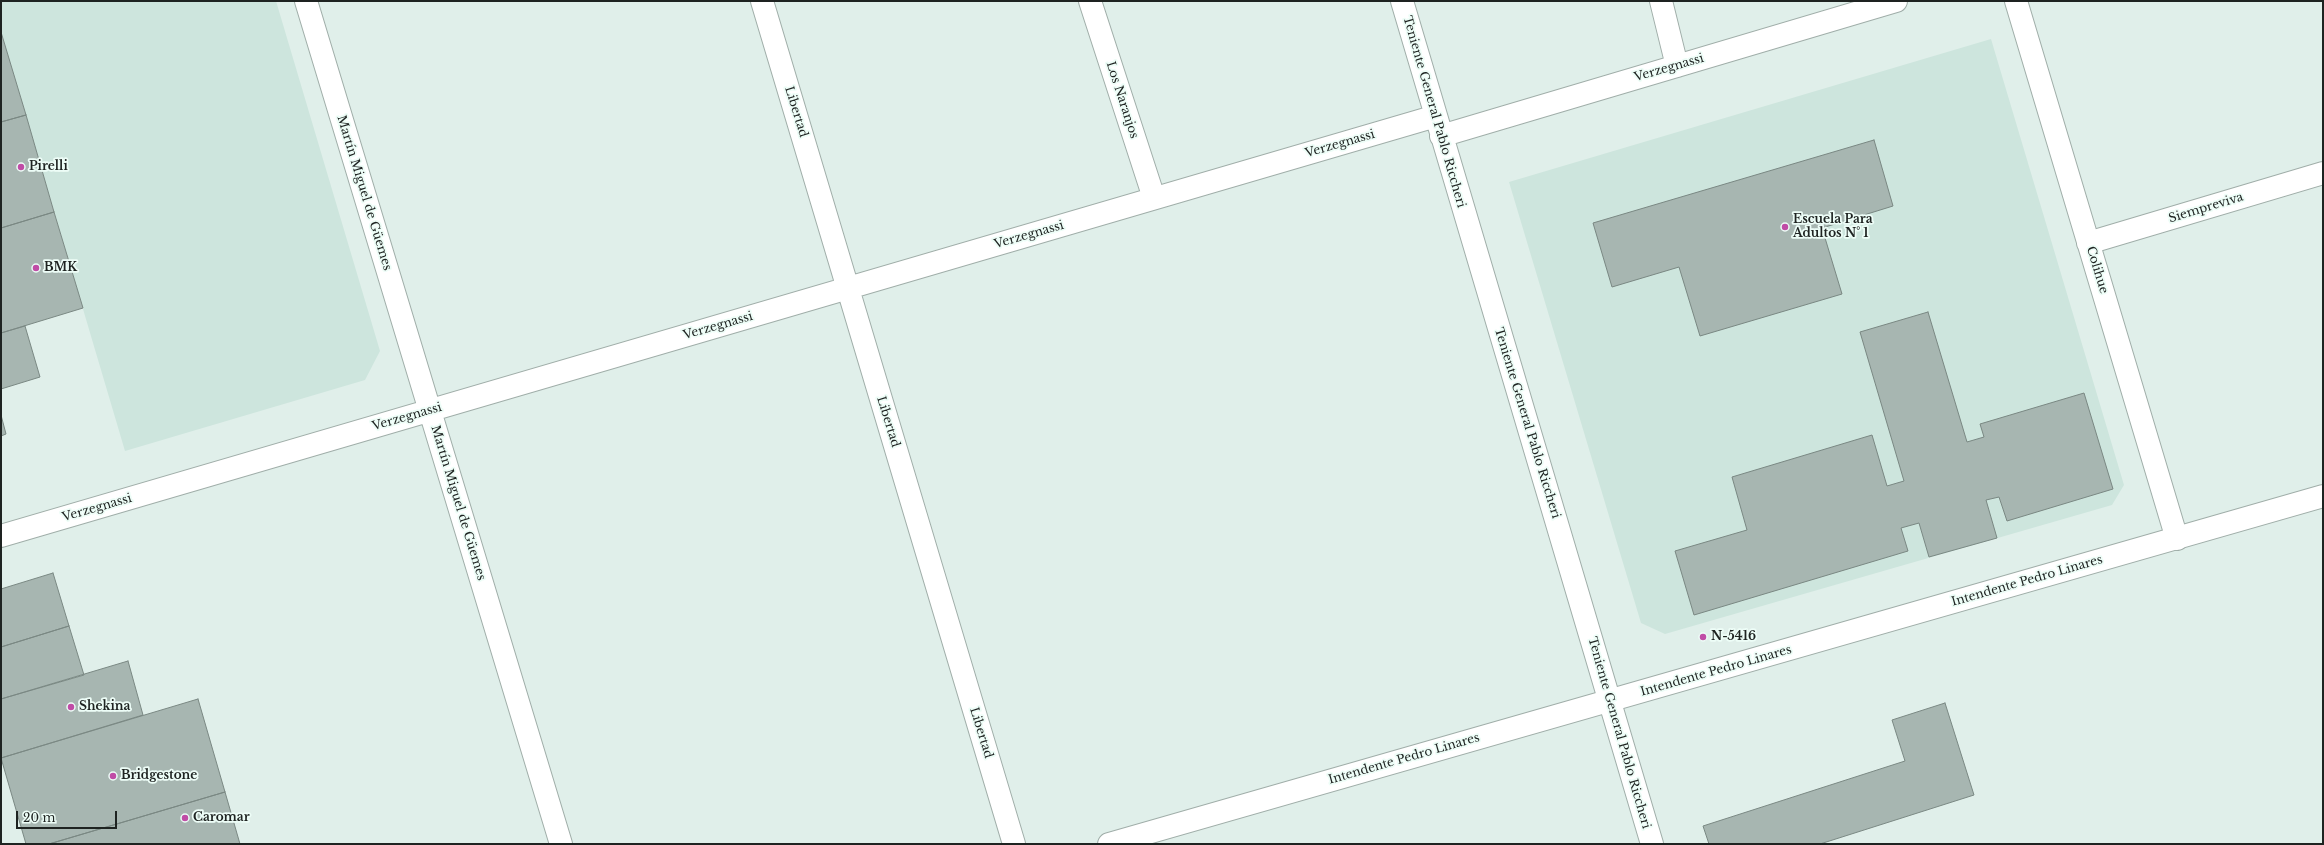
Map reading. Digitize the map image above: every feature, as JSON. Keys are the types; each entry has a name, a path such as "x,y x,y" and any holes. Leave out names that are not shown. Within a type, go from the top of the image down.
{"street":[{"name":"Martín Miguel de Güemes","path":"306,1 561,844"},
{"name":"Libertad","path":"762,1 1014,844"},
{"name":"Los Naranjos","path":"1090,1 1154,198"},
{"name":"Teniente General Pablo Riccheri","path":"1402,1 1652,844"},
{"path":"1661,1 1677,66"},
{"name":"Verzegnassi","path":"1,536 1154,198 1677,66 1896,1"},
{"name":"Colihue","path":"2016,1 2177,538"},
{"name":"Siempreviva","path":"2088,243 2323,173"},
{"name":"Intendente Pedro Linares","path":"1109,844 2323,496"}],"shaded area":[{"path":"1,1 276,1 380,351 365,380 125,451 1,32"},
{"path":"1991,39 2124,485 2112,505 1665,634 1641,623 1509,182"}],"building":[{"path":"1,32 26,115 1,122"},
{"name":"Pirelli","path":"26,115 54,212 1,228 1,122"},
{"path":"1874,140 1893,206 1822,228 1842,294 1700,336 1679,267 1612,287 1593,223"},
{"name":"BMK","path":"54,212 83,308 1,333 1,228"},
{"path":"1928,312 1967,442 1984,437 1980,424 2084,393 2113,489 2007,521 1999,497 1986,500 1997,538 1929,557 1919,523 1901,528 1908,551 1694,615 1675,551 1747,530 1732,477 1872,435 1887,486 1904,481 1860,332"},
{"path":"25,326 40,377 1,389 1,333"},
{"path":"1,415 6,434 1,436"},
{"path":"53,573 69,626 1,647 1,589"},
{"path":"69,626 84,675 1,699 1,647"},
{"name":"Shekina","path":"128,661 143,715 1,758 1,699"},
{"name":"Bridgestone","path":"198,699 225,792 49,844 26,844 1,758"},
{"path":"1945,703 1974,795 1820,844 1709,844 1703,826 1905,761 1892,720"},
{"name":"Caromar","path":"225,792 240,844 49,844"}],"place":[{"name":"Pirelli","path":"21,167"},
{"name":"Escuela Para Adultos N° 1","path":"1785,227"},
{"name":"BMK","path":"36,268"},
{"name":"N-5416","path":"1703,637"},
{"name":"Shekina","path":"71,707"},
{"name":"Bridgestone","path":"113,776"},
{"name":"Caromar","path":"185,818"}]}
